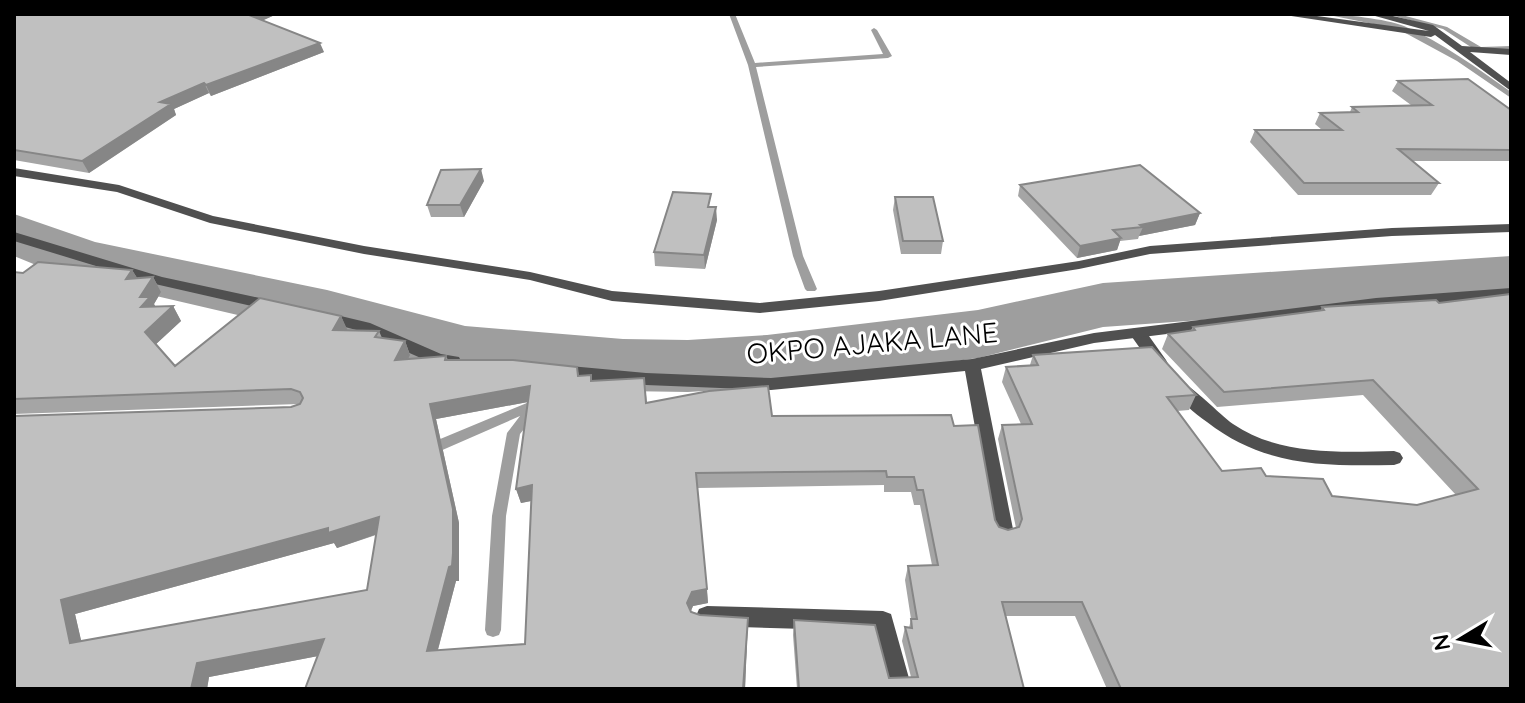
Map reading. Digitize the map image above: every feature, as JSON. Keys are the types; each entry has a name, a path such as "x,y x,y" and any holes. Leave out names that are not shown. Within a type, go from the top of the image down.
{"street":[{"path":"1282,14 1400,32 1436,34"},
{"path":"1372,14 1430,27 1511,88"},
{"path":"1459,49 1511,52"},
{"path":"14,172 119,189 210,219 364,250 530,276 612,296 760,308 894,294 1079,265 1150,250 1392,232 1511,228"},
{"path":"14,236 160,281 365,327 438,359 468,362"},
{"name":"OKPO AJAKA LANE","path":"548,370 646,379 771,384 972,365 1094,338 1376,303 1511,293"},
{"path":"1138,333 1161,367 1199,408 1251,445 1310,459 1394,458"},
{"path":"972,365 1004,534"},
{"path":"702,616 883,621 900,689"}],"building":[{"path":"14,14 252,14 249,15 320,43 206,85 204,83 160,102 171,104 82,161 14,150"},
{"path":"1468,79 1511,110 1511,150 1398,149 1439,183 1304,183 1255,130 1342,130 1320,113 1358,112 1352,107 1432,105 1398,81"},
{"path":"1140,165 1200,213 1140,225 1143,227 1113,230 1121,238 1080,246 1020,185"},
{"path":"481,169 460,205 427,205 441,170"},
{"path":"673,192 711,194 708,207 716,207 704,255 654,252"},
{"path":"895,197 933,197 943,241 903,241"},
{"path":"38,262 132,270 126,279 153,277 140,297 150,297 141,307 173,306 145,332 175,366 260,298 341,316 333,330 379,331 375,337 405,341 395,360 446,356 445,360 513,360 577,367 578,376 591,375 591,381 644,378 646,403 709,391 768,386 772,416 951,415 954,426 978,425 995,520 999,527 1008,530 1019,527 1022,519 1002,425 1032,424 1006,367 1038,365 1033,355 1152,347 1196,395 1167,397 1222,471 1261,468 1266,476 1323,479 1332,496 1417,505 1478,489 1373,380 1224,392 1168,334 1195,330 1193,327 1324,310 1322,307 1436,300 1439,303 1511,294 1511,689 1121,689 1082,602 1002,602 1024,689 799,689 794,620 875,625 889,678 918,677 905,627 912,628 911,619 917,619 908,566 938,565 923,490 917,490 914,477 887,477 886,471 696,473 707,589 692,592 687,603 691,612 700,615 748,618 743,689 305,689 324,639 197,663 191,689 14,689 14,416 291,407 300,404 303,398 300,392 291,389 14,399 14,272 23,273","holes":["530,386 516,489 532,485 525,644 427,651 453,553 453,509 430,404","379,517 367,590 70,643 61,600 328,528 328,533"]}],"waterway":[{"path":"732,14 752,65"},
{"path":"1327,14 1400,27 1460,59 1511,96"},
{"path":"1390,14 1445,28 1480,49 1511,48"},
{"path":"752,65 888,56 874,30"},
{"path":"752,65 798,256 811,289"},
{"path":"14,233 77,258 327,313 465,351 623,365 688,366 767,361 978,334 1103,305 1511,277"},
{"path":"426,451 539,403"},
{"path":"493,630 499,516 514,433 534,408"}]}
